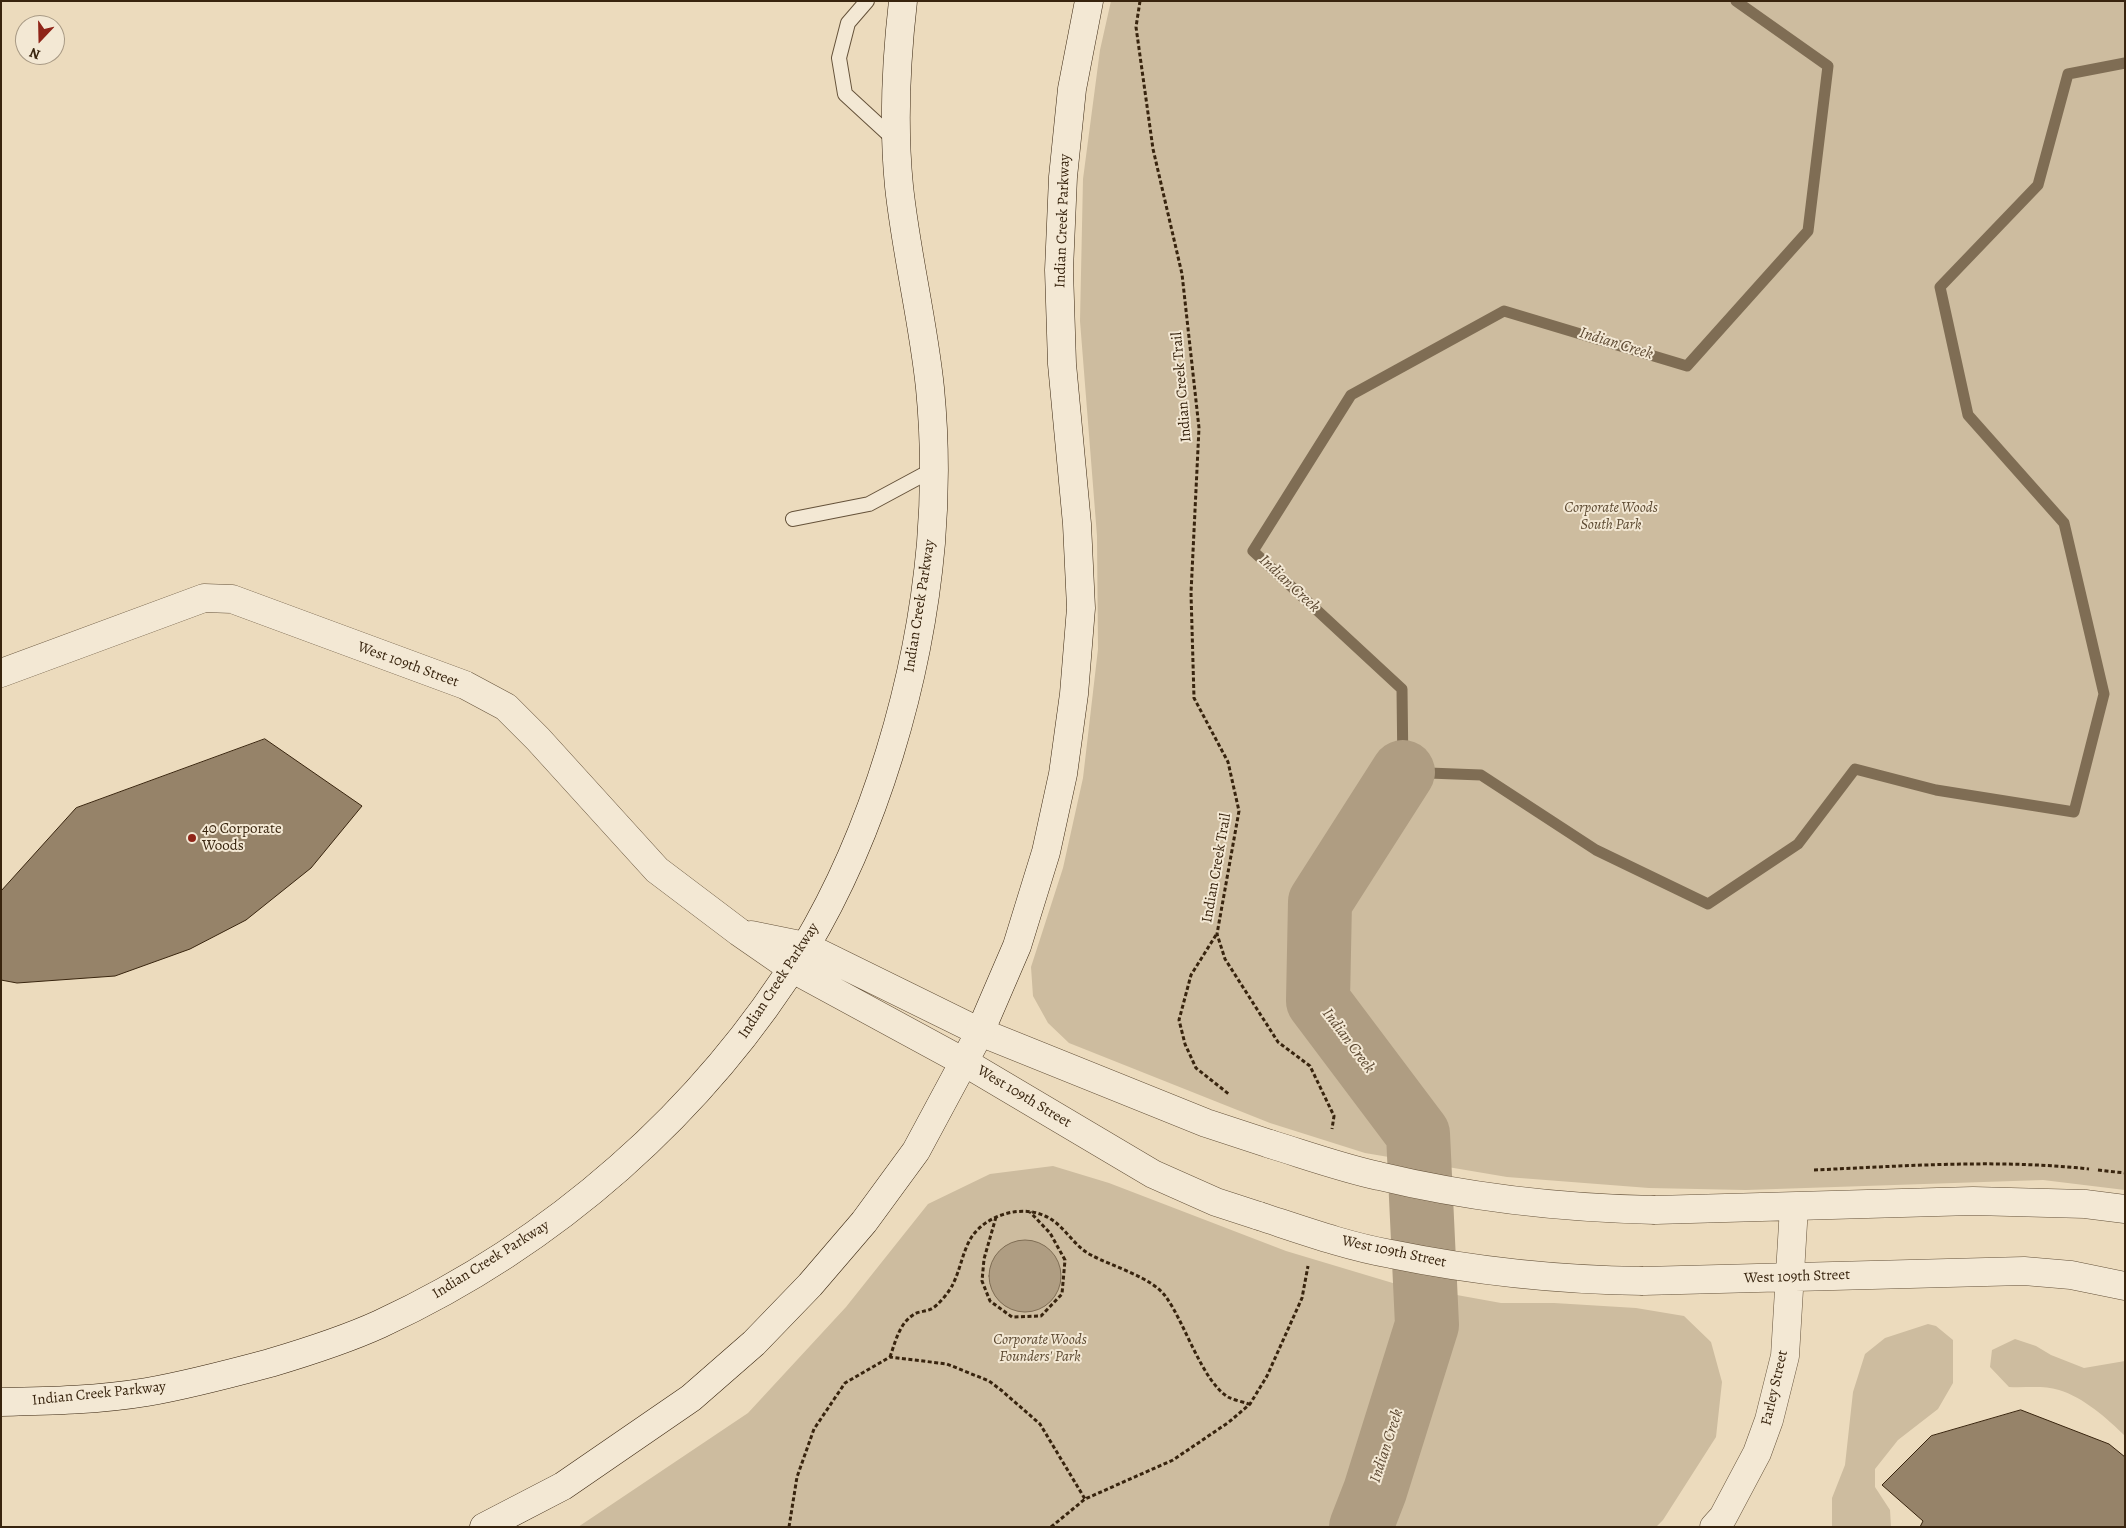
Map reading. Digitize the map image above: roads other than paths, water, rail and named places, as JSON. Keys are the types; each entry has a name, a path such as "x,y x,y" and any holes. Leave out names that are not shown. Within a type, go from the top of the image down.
{"street":[{"name":"Indian Creek Parkway","path":"1,1402 58,1401 144,1392 221,1377 301,1354 377,1326 457,1285 530,1239 606,1179 680,1110 737,1045 798,957 839,883 870,808 898,728 918,637 931,543 934,469 930,390 899,187 896,117 899,34 903,1"},
{"name":"Indian Creek Parkway","path":"484,1527 563,1486 691,1398 754,1343 810,1285 864,1222 916,1151 980,1032 1017,946 1046,852 1062,774 1074,694 1081,608 1077,524 1062,364 1059,270 1063,177 1072,88 1089,1"},
{"name":"West 109th Street","path":"1,673 204,598 232,599 465,685 506,707 538,739 657,870 739,932 1206,1123 1378,1176 1432,1188 1537,1204 1655,1210 1973,1201 2036,1201 2125,1209"},
{"name":"West 109th Street","path":"798,957 964,1062 1153,1174 1216,1202 1389,1254 1544,1276 1593,1280 2024,1271 2071,1275 2125,1286"},
{"name":"Farley Street","path":"1714,1527 1723,1517 1757,1453 1769,1420 1785,1356 1794,1207"}],"lane":[{"path":"867,1 848,23 839,58 845,94 898,142"},
{"path":"793,519 869,504 934,469"}],"waterway":[{"path":"1736,1 1828,66 1808,231 1687,366 1504,311 1351,395 1253,551 1402,689 1403,772 1481,775 1596,850 1708,904 1798,844 1855,769 1936,790 2074,812 2104,694 2064,523 1968,415 1940,287 2038,185 2068,74 2125,63"},
{"name":"Indian Creek","path":"1361,1527 1375,1491 1427,1325 1418,1134 1318,1001 1320,902 1403,772"}],"place":[{"name":"40 Corporate Woods","path":"192,838"}],"park label":[{"name":"Corporate Woods South Park","path":"1611,516"},
{"name":"Corporate Woods Founders' Park","path":"1040,1348"}]}
